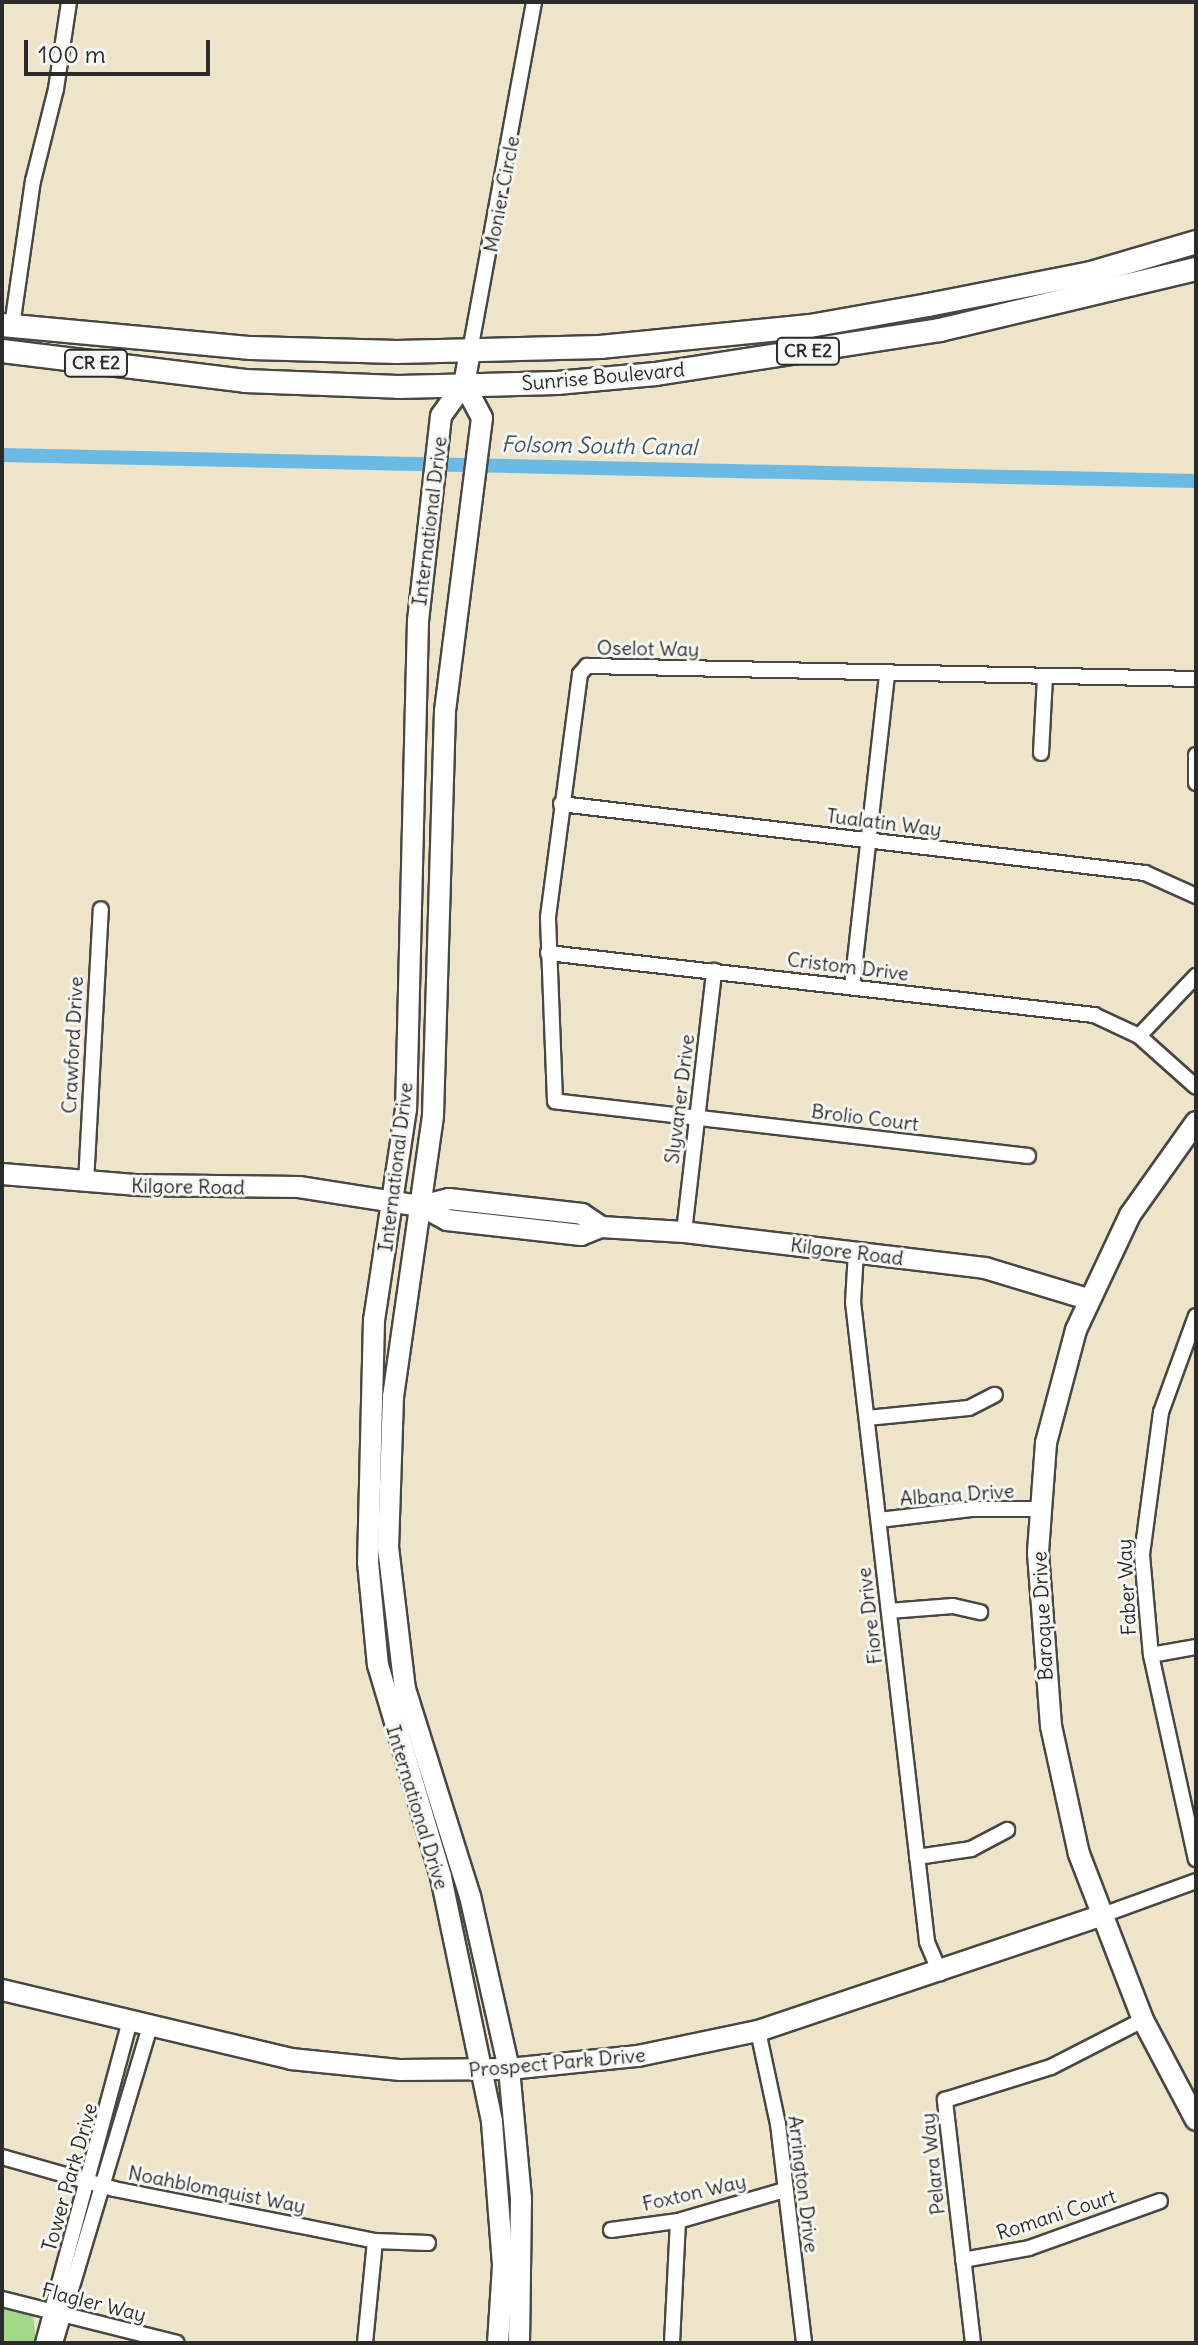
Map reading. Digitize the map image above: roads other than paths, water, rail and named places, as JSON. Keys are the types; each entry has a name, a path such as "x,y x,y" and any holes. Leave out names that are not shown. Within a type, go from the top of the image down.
{"main road":[{"name":"Sunrise Boulevard","path":"5,329 251,348 470,351 600,347 810,326 1091,273 1196,242"},
{"path":"1147,283 1160,268 1196,258"},
{"name":"Sunrise Boulevard","path":"2,351 245,381 398,387 557,383 724,364 940,330 1196,269"},
{"name":"Monier Circle","path":"464,384 470,351"},
{"name":"International Drive","path":"498,2343 503,2266 498,2183 482,2070 441,1877 378,1665 368,1522 374,1320 406,1109 413,732 427,527 441,416 464,384 482,418 445,711 436,1044 421,1206 389,1447 388,1547 397,1629 415,1728 470,1896 509,2069 521,2199 519,2343"},
{"name":"Baroque Drive","path":"1196,1122 1130,1215 1088,1299 1052,1410 1039,1509 1039,1618 1051,1726 1068,1812 1100,1916 1143,2020 1196,2120"},
{"name":"Kilgore Road","path":"2,1174 86,1183 299,1187 421,1206 447,1220 581,1235 601,1227 684,1232 985,1268 1088,1299"},
{"path":"368,1522 382,1604 397,1629"},
{"path":"374,1617 388,1644 400,1707 415,1728"},
{"name":"Prospect Park Drive","path":"2,1990 305,2061 400,2070 509,2069 638,2056 758,2031 940,1973 1100,1916"}],"street":[{"path":"5,329 33,181 56,89 69,2"},
{"name":"Monier Circle","path":"470,351 534,2"},
{"name":"Oselot Way","path":"697,1118 555,1101 548,953 561,804 580,674 587,666 1196,679"},
{"path":"852,987 887,673"},
{"path":"1041,753 1045,676"},
{"path":"1196,755 1196,783"},
{"name":"Tualatin Way","path":"561,804 1145,873 1196,896"},
{"name":"Crawford Drive","path":"86,1183 101,909"},
{"name":"Cristom Drive","path":"548,953 1094,1015 1139,1036 1196,1087"},
{"name":"Slyvaner Drive","path":"684,1232 714,971"},
{"path":"1139,1036 1196,976"},
{"name":"Brolio Court","path":"697,1118 1028,1156"},
{"name":"Fiore Drive","path":"856,1252 853,1302 917,1857 927,1942 940,1973"},
{"name":"Faber Way","path":"1196,1316 1161,1412 1145,1504 1142,1555 1151,1655 1196,1859"},
{"path":"867,1418 969,1408 995,1395"},
{"name":"Albana Drive","path":"879,1520 973,1509 1039,1509"},
{"path":"889,1611 953,1606 980,1612"},
{"path":"1151,1655 1196,1647"},
{"path":"917,1857 971,1849 1007,1830"},
{"path":"1100,1916 1196,1881"},
{"name":"Pelara Way","path":"973,2343 945,2100 1038,2073 1143,2020"},
{"name":"Tower Park Drive","path":"43,2343 56,2315 140,2024"},
{"name":"Arrington Drive","path":"758,2031 785,2190 804,2343"},
{"name":"Noahblomquist Way","path":"2,2157 94,2182 375,2241 428,2243"},
{"name":"Foxton Way","path":"611,2230 678,2221 785,2190"},
{"name":"Romani Court","path":"963,2260 1029,2248 1160,2201"},
{"path":"672,2343 678,2221"},
{"path":"365,2343 375,2241"},
{"name":"Flagler Way","path":"2,2299 177,2343"},
{"name":"Tower Park Drive","path":"55,2343 56,2315"}],"waterway":[{"name":"Folsom South Canal","path":"2,455 1196,481"}]}
